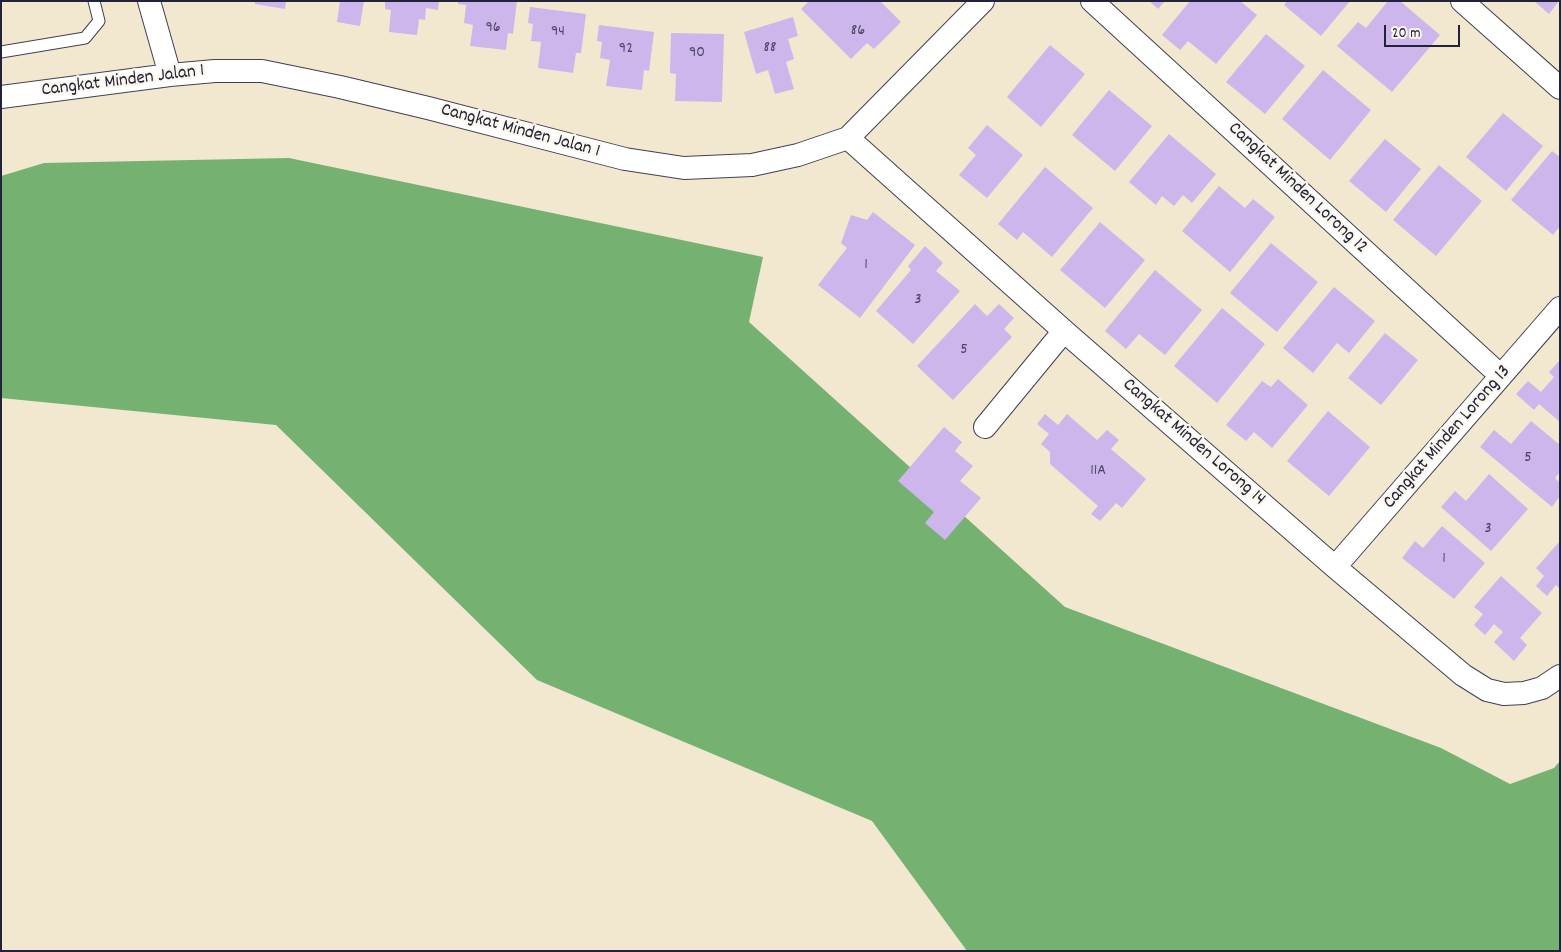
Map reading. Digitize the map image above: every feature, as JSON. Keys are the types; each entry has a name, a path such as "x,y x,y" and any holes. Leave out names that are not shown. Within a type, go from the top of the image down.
{"street":[{"path":"149,1 170,75"},
{"name":"Cangkat Minden Jalan 1","path":"1,97 170,75 215,71 262,71 428,108 625,159 684,168 752,165 798,155 848,138 983,1"},
{"name":"Cangkat Minden Lorong 12","path":"1092,1 1501,376"},
{"path":"1462,1 1560,88"},
{"name":"Cangkat Minden Lorong 14","path":"848,138 1064,331 1335,567 1463,675 1487,690 1504,694 1524,693 1542,688 1560,676"},
{"name":"Cangkat Minden Lorong 13","path":"1335,567 1560,308"},
{"path":"985,427 1064,331"}],"lane":[{"path":"1,52 85,38 99,21 94,1"}],"green space":[{"path":"289,158 763,257 749,322 1065,607 1441,748 1510,784 1554,768 1560,761 1560,951 967,951 872,821 537,680 276,425 1,398 1,176 44,163"}],"building":[{"path":"255,1 286,1 285,9 255,4"},
{"path":"340,1 364,1 360,26 337,22"},
{"path":"385,1 439,1 438,10 426,8 425,20 419,19 417,35 389,32 391,10 385,9"},
{"path":"458,1 517,1 513,34 508,33 506,50 470,46 473,25 464,23 466,5 458,4"},
{"path":"809,1 880,1 901,22 874,49 867,43 851,59 801,9"},
{"path":"1149,1 1165,1 1158,9"},
{"path":"1190,1 1240,1 1257,15 1216,64 1188,41 1180,50 1162,35"},
{"path":"1287,1 1350,1 1321,36 1284,5"},
{"path":"1388,1 1400,1 1440,35 1392,92 1337,46 1358,22 1366,28"},
{"path":"1534,1 1559,1 1549,14"},
{"path":"530,7 586,14 581,53 576,53 573,73 538,68 541,42 531,41 533,24 528,23"},
{"path":"793,17 798,36 788,39 794,59 786,62 794,89 775,94 768,70 756,74 744,32"},
{"path":"599,25 654,32 649,71 644,70 642,90 606,86 610,60 600,58 602,42 597,41"},
{"path":"671,33 724,34 722,102 675,101 676,74 670,73"},
{"path":"1266,34 1305,66 1265,114 1226,82"},
{"path":"1050,45 1085,74 1041,127 1007,97"},
{"path":"1323,70 1371,110 1330,160 1282,119"},
{"path":"1109,90 1152,126 1115,171 1072,135"},
{"path":"1503,113 1543,146 1506,191 1466,157"},
{"path":"987,125 1023,155 987,198 959,175 976,155 968,148"},
{"path":"1169,134 1216,174 1192,203 1183,195 1174,206 1162,196 1156,205 1129,182"},
{"path":"1385,139 1421,169 1386,212 1349,181"},
{"path":"1552,151 1560,157 1560,226 1553,235 1511,200"},
{"path":"1439,165 1482,201 1436,256 1393,220"},
{"path":"1045,167 1093,208 1052,257 1023,232 1017,240 998,224"},
{"path":"1219,186 1245,208 1253,199 1275,217 1230,272 1182,231"},
{"path":"873,212 915,245 860,318 818,285 847,248 841,243 851,215 867,220"},
{"path":"1100,222 1145,260 1105,308 1060,270"},
{"path":"1271,243 1318,282 1277,332 1230,293"},
{"path":"925,246 943,263 936,271 960,291 913,344 876,311 911,270 908,266"},
{"path":"1155,270 1202,310 1165,355 1139,334 1126,349 1105,331"},
{"path":"1334,287 1375,321 1349,353 1337,343 1313,373 1283,348"},
{"path":"975,304 987,316 999,304 1014,318 1004,329 1012,337 953,400 917,366"},
{"path":"1222,308 1265,344 1217,403 1174,366"},
{"path":"1385,333 1418,360 1381,405 1348,378"},
{"path":"1560,360 1560,422 1539,404 1534,410 1516,394 1528,381 1541,392 1554,377 1549,372"},
{"path":"1278,379 1308,405 1272,448 1254,432 1246,441 1226,425 1262,381 1271,387"},
{"path":"1328,411 1370,447 1329,496 1287,461"},
{"path":"1045,414 1058,425 1067,414 1097,440 1107,430 1119,440 1111,449 1146,479 1122,508 1116,503 1100,521 1091,514 1098,506 1050,464 1050,452 1041,444 1049,434 1037,424"},
{"path":"1531,421 1560,445 1560,472 1555,478 1560,483 1560,496 1552,507 1480,447 1494,430 1511,444"},
{"path":"944,427 962,442 955,451 973,466 960,481 981,498 945,540 925,523 934,512 898,481"},
{"path":"1489,474 1528,509 1491,551 1441,507 1455,491 1466,501"},
{"path":"1442,526 1485,563 1454,599 1402,558 1415,541 1423,548"},
{"path":"1560,541 1560,589 1556,585 1547,596 1536,586 1544,576 1536,568"},
{"path":"1501,576 1542,613 1520,638 1527,645 1514,661 1494,642 1503,632 1494,624 1485,635 1474,625 1483,614 1474,607"}]}
